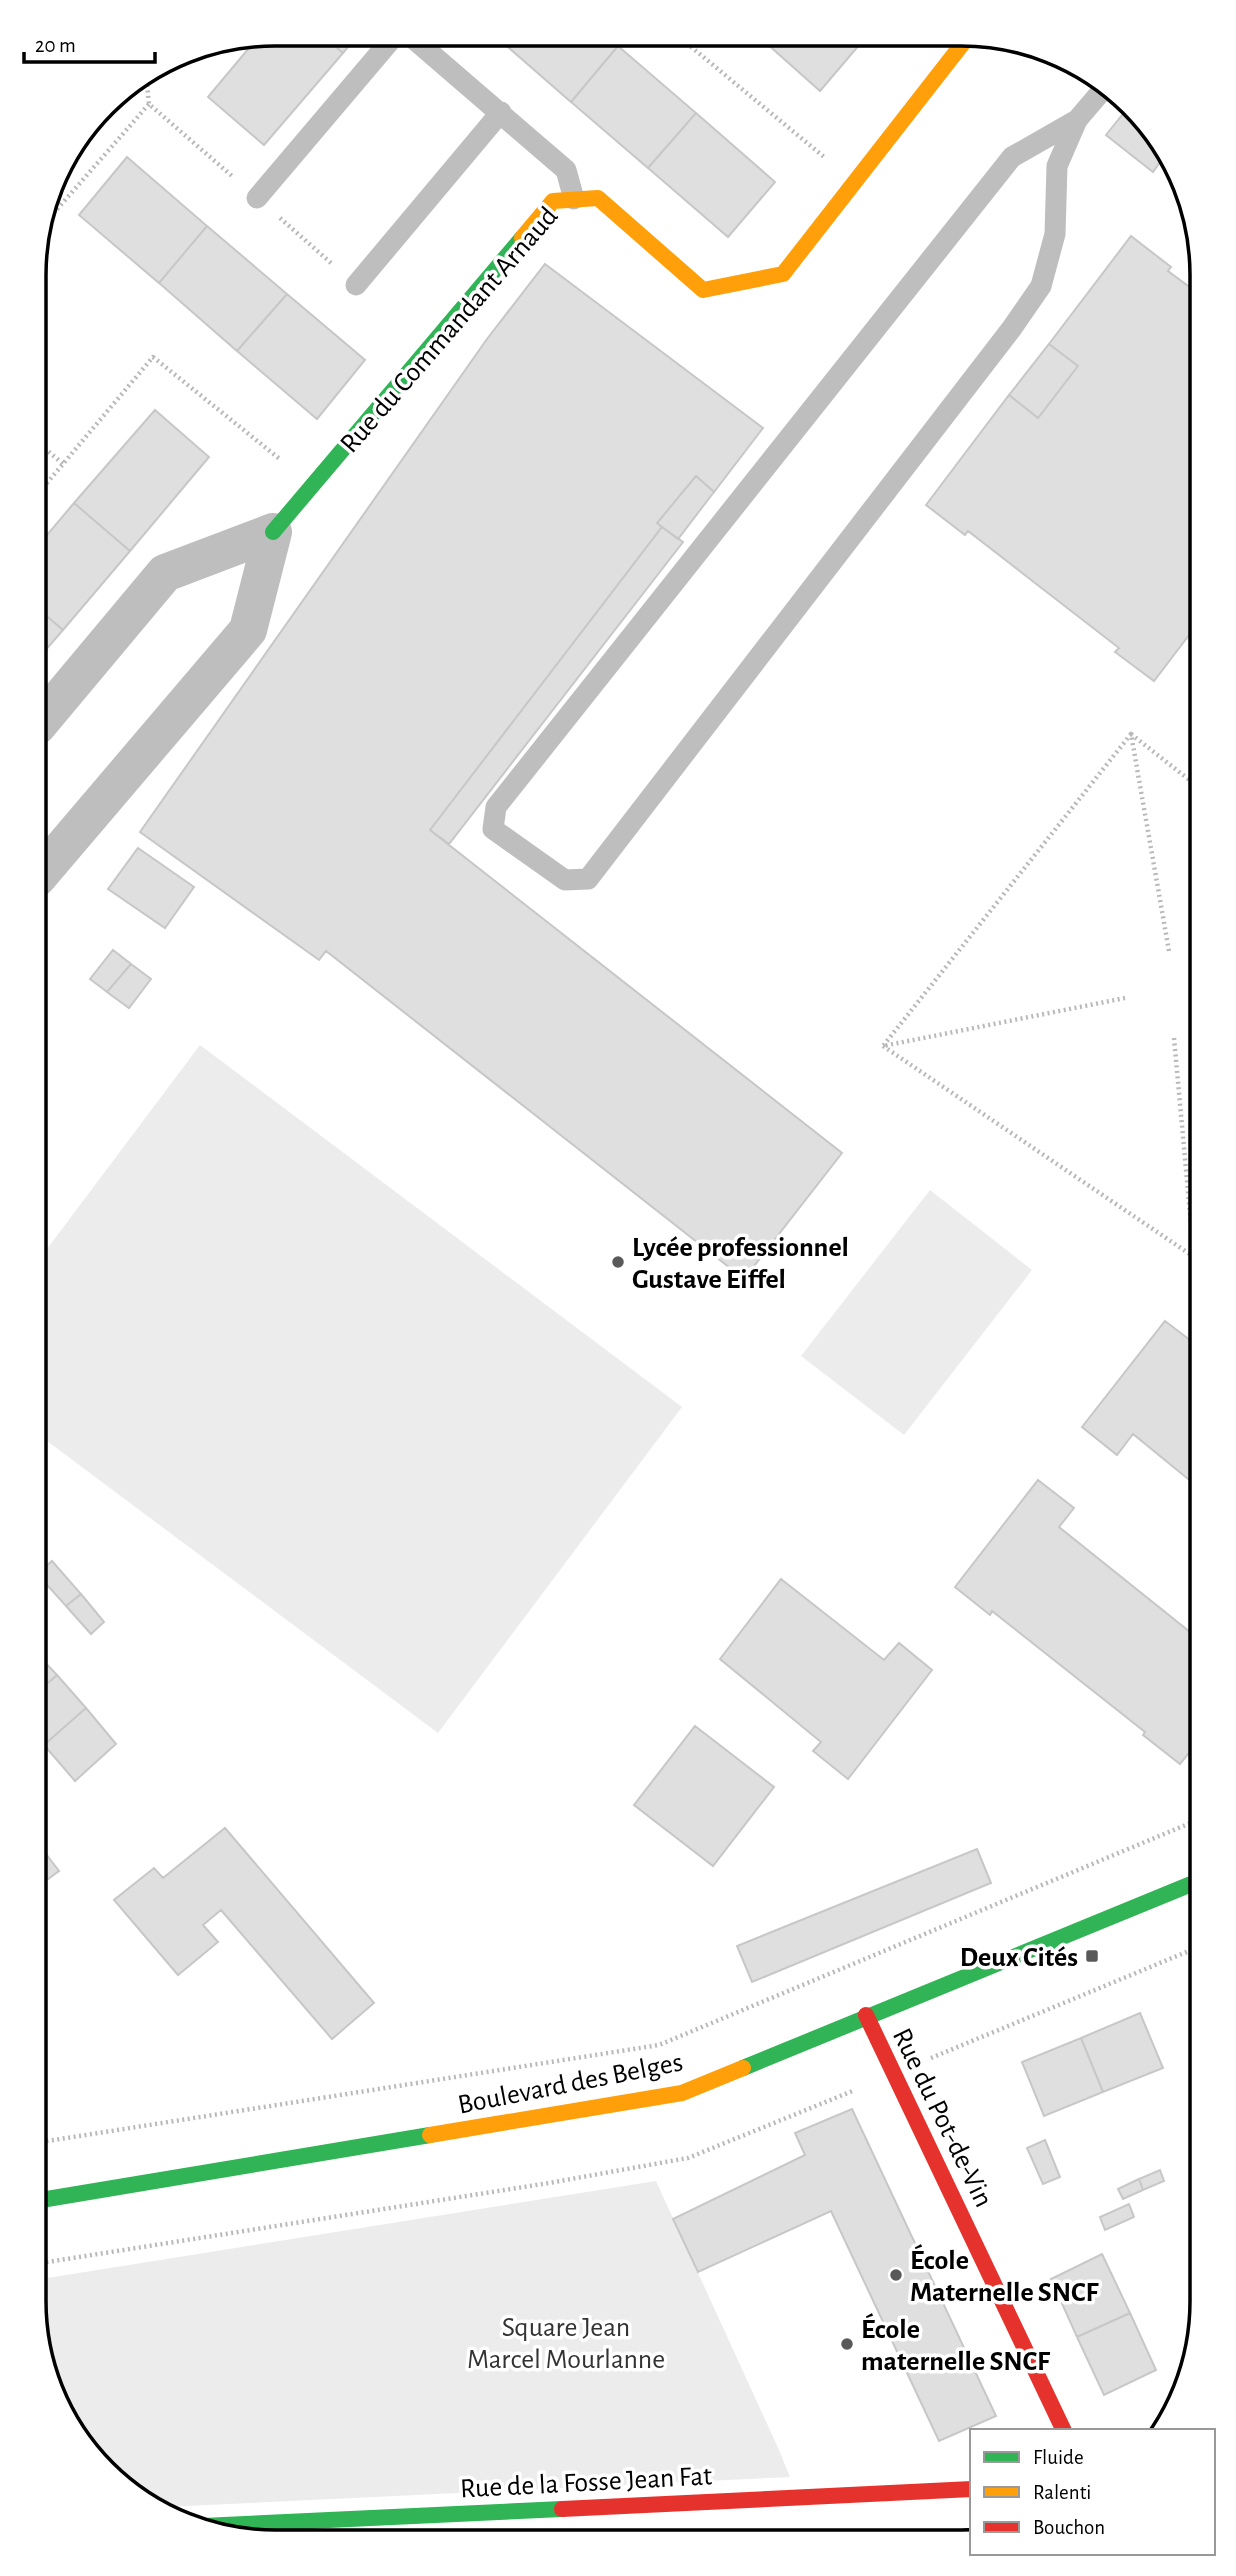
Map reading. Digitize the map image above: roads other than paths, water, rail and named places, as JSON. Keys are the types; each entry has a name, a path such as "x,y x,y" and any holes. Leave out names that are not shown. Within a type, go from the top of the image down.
{"street":[{"name":"Rue du Commandant Arnaud","path":"46,867 248,630 273,532 553,201 598,198 703,290 783,274 961,46"},
{"name":"Rue du Commandant Arnaud","path":"46,715 165,573 273,532"},
{"name":"Boulevard des Belges","path":"46,2199 682,2093 866,2015 1190,1884"},
{"name":"Rue du Pot-de-Vin","path":"866,2015 1064,2429"},
{"name":"Rue de la Fosse Jean Fat","path":"225,2525 970,2489"}],"lane":[{"path":"257,198 386,46"},
{"path":"422,46 566,170 574,199"},
{"path":"1077,120 1012,157 496,807 493,829 565,880 588,879 1004,339 1041,286 1055,234 1056,166 1077,120 1100,93"},
{"path":"356,285 500,113"}],"place":[{"name":"Lycée professionnel Gustave Eiffel","path":"618,1262"},
{"name":"Deux Cités","path":"1092,1956"},
{"name":"École Maternelle SNCF","path":"896,2275"},
{"name":"École maternelle SNCF","path":"847,2344"}],"park label":[{"name":"Square Jean Marcel Mourlanne","path":"566,2342"}]}
